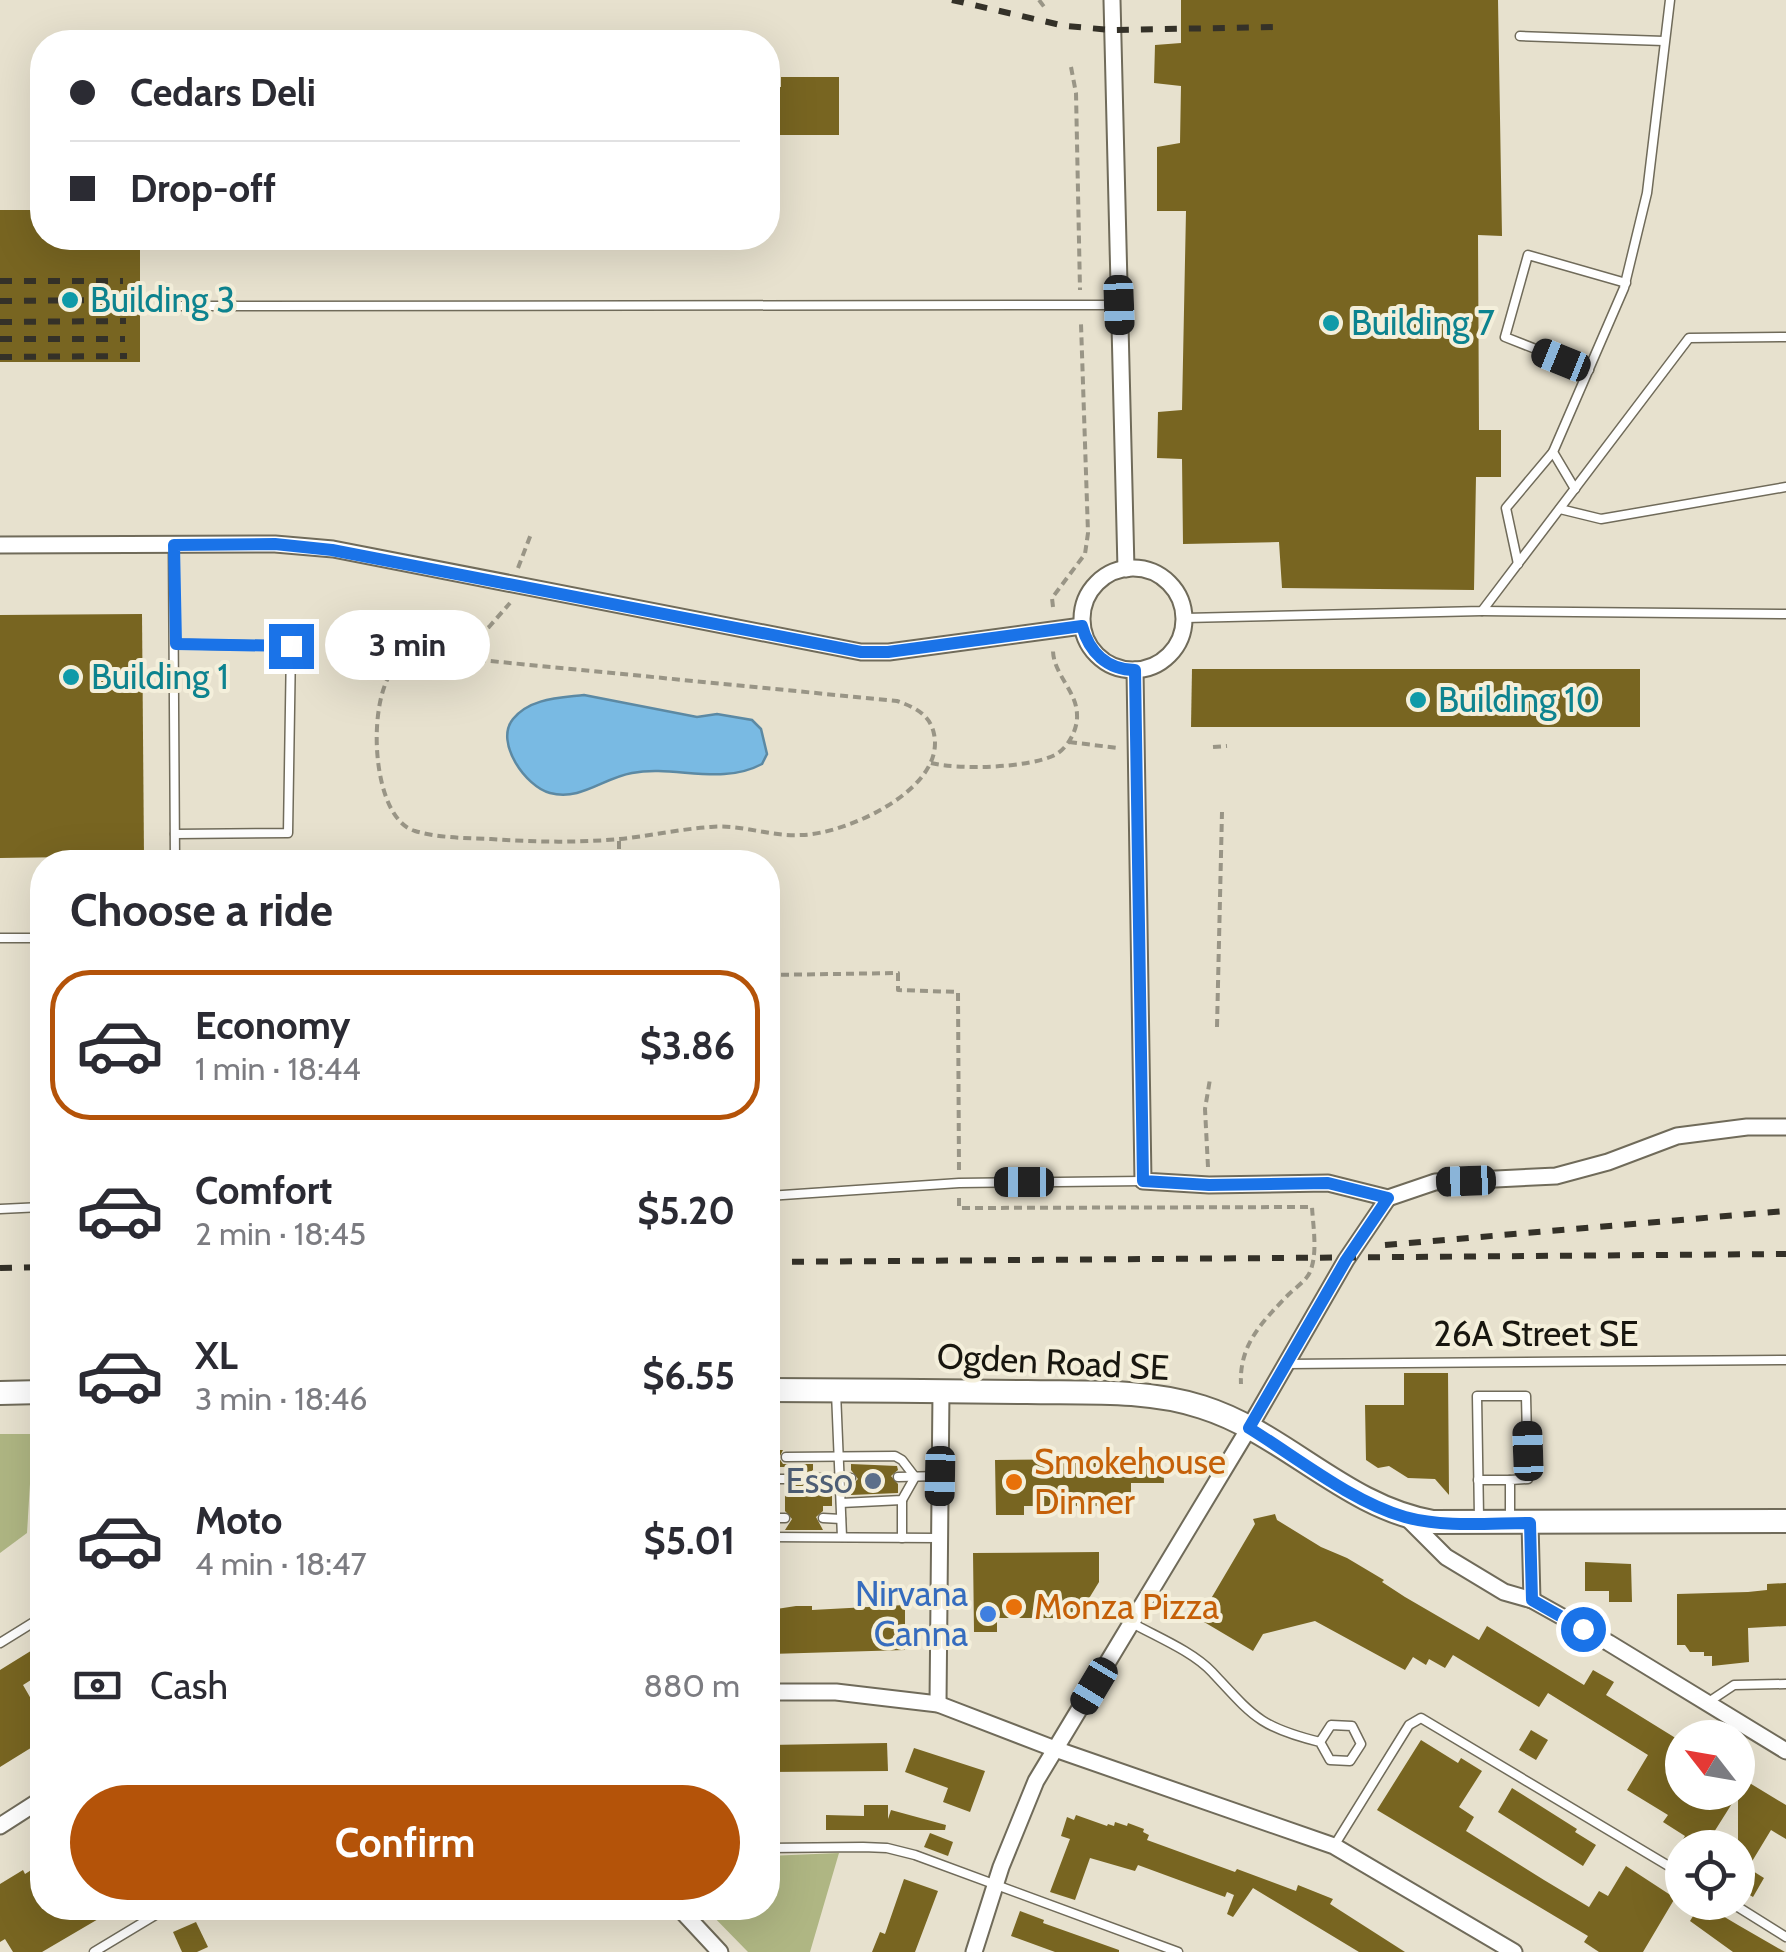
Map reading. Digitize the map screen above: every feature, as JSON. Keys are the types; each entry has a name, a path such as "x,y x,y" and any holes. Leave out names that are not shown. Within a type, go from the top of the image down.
{"street":[{"path":"1112,0 1126,568"},
{"path":"0,545 275,544 332,550 861,652 888,652 1082,626"},
{"path":"1126,568 1162,576 1174,588 1185,618 1174,651 1160,663 1135,670 1109,665 1095,654 1082,626 1083,606 1090,591 1101,579 1126,568"},
{"path":"1135,670 1143,1181 1209,1185 1328,1183 1388,1198 1435,1182 1556,1176 1608,1162 1676,1136 1746,1127 1786,1127"},
{"path":"974,1952 1024,1807 1346,1260 1388,1198"},
{"name":"Ogden Road SE","path":"780,1390 1139,1396 1196,1405 1249,1428 1346,1488 1406,1517 1479,1523 1786,1521"},
{"path":"938,1704 941,1391"},
{"path":"0,1392 30,1392"},
{"path":"1406,1517 1446,1558 1504,1592 1532,1600 1786,1751"},
{"path":"1520,1523 1532,1600"},
{"path":"780,1692 836,1692 938,1704 1334,1846 1514,1952"},
{"path":"0,1826 30,1807"},
{"path":"690,1920 720,1952"}],"lane":[{"path":"1518,564 1506,508 1553,452 1626,283 1647,193 1670,0"},
{"path":"1520,36 1664,41"},
{"path":"1589,370 1505,338 1528,256 1626,283"},
{"path":"173,306 1119,305"},
{"path":"1482,612 1689,338 1786,337"},
{"path":"1553,452 1575,489"},
{"path":"1560,509 1601,519 1786,487"},
{"path":"174,545 176,850"},
{"path":"1185,618 1482,612 1786,614"},
{"path":"175,834 288,833 291,646 176,644"},
{"path":"0,938 30,938"},
{"path":"780,1195 959,1183 1143,1181"},
{"path":"0,1209 30,1208"},
{"name":"26A Street SE","path":"1286,1364 1786,1360"},
{"path":"836,1390 842,1537"},
{"path":"1478,1480 1528,1479 1526,1396 1477,1396 1478,1480 1479,1523"},
{"path":"786,1457 895,1456 915,1476"},
{"path":"902,1538 902,1500 915,1476"},
{"path":"898,1478 940,1476"},
{"path":"813,1478 851,1478"},
{"path":"780,1479 785,1479"},
{"path":"1510,1480 1520,1523"},
{"path":"841,1503 902,1500"},
{"path":"780,1518 785,1518"},
{"path":"823,1518 842,1520"},
{"path":"780,1536 940,1538"},
{"path":"1132,1623 1213,1672 1252,1716 1293,1736 1320,1742 1330,1760 1350,1761 1361,1744 1352,1726 1332,1725 1320,1742"},
{"path":"0,1643 30,1624"},
{"path":"1707,1703 1734,1685 1786,1684"},
{"path":"1334,1846 1409,1724 1421,1718 1665,1864"},
{"path":"780,1848 887,1848 1178,1952"},
{"path":"1755,1917 1786,1936"},
{"path":"94,1952 147,1920"}],"path":[{"path":"1039,0 1045,8"},
{"path":"1071,67 1076,93 1080,290"},
{"path":"1053,607 1052,598 1084,554 1088,533 1081,324"},
{"path":"517,572 531,534"},
{"path":"446,657 489,627 512,600"},
{"path":"931,764 962,768 1038,760 1058,754 1076,727 1078,711 1053,661 1053,650"},
{"path":"446,657 897,701 916,708 934,731 931,764 902,798 807,836 727,826 556,843 444,837 410,830 397,821 386,803 378,762 380,695 398,665 416,658 446,657"},
{"path":"1068,742 1122,748"},
{"path":"1212,746 1226,746"},
{"path":"1217,1028 1222,812"},
{"path":"619,839 619,850"},
{"path":"780,975 898,973 898,990 958,992 959,1171"},
{"path":"1208,1167 1205,1109 1210,1079"},
{"path":"959,1195 959,1208 1312,1207 1314,1251 1310,1273 1250,1342 1240,1364 1242,1384"}],"green space":[{"path":"0,1434 30,1434 27,1533 0,1553"},
{"path":"839,1853 810,1952 748,1952 717,1920 780,1920 780,1855"}],"water":[{"path":"584,695 697,717 717,714 752,720 761,729 767,754 762,764 730,774 648,771 621,776 572,794 550,793 531,782 515,762 507,739 508,729 520,712 536,703"}],"building":[{"name":"Building 7","path":"1181,0 1498,0 1502,236 1478,235 1479,430 1501,430 1501,477 1476,477 1474,590 1282,588 1279,542 1183,544 1182,459 1157,458 1158,412 1182,410 1186,211 1157,211 1157,147 1180,143 1181,86 1154,83 1155,45 1181,43"},
{"path":"781,77 839,77 839,135 780,135"},
{"name":"Building 3","path":"0,210 30,210 30,250 140,250 140,362 0,362"},
{"name":"Building 1","path":"142,614 144,850 30,850 30,858 0,858 0,615"},
{"name":"Building 10","path":"1192,669 1640,669 1640,727 1191,727"},
{"path":"1404,1373 1448,1373 1449,1495 1435,1479 1408,1478 1389,1466 1378,1468 1366,1460 1365,1405 1404,1405"},
{"path":"1103,1455 1163,1456 1164,1483 1131,1483 1131,1506 1024,1506 1024,1515 996,1515 995,1460 1103,1459"},
{"path":"780,1460 783,1464 813,1464 813,1470 806,1475 807,1483 813,1490 832,1490 832,1506 823,1506 816,1517 823,1530 785,1530 792,1519 785,1511 785,1486 792,1478 785,1467 780,1467"},
{"path":"851,1464 897,1466 891,1476 898,1484 898,1493 851,1495 851,1486 858,1479"},
{"path":"1275,1514 1277,1520 1347,1558 1479,1640 1487,1626 1584,1685 1593,1670 1614,1682 1606,1695 1665,1731 1665,1810 1728,1810 1715,1830 1676,1830 1663,1822 1668,1815 1627,1790 1648,1755 1548,1693 1539,1707 1453,1655 1445,1668 1429,1659 1426,1665 1413,1657 1405,1670 1315,1621 1263,1634 1253,1651 1199,1619 1255,1524 1253,1519"},
{"path":"1099,1552 1099,1582 1077,1618 997,1618 997,1632 974,1632 973,1553"},
{"path":"1585,1562 1631,1564 1632,1602 1609,1602 1609,1591 1585,1591"},
{"path":"1786,1583 1786,1626 1748,1628 1749,1662 1712,1666 1712,1656 1677,1645 1677,1594 1748,1592 1767,1590 1767,1584"},
{"path":"905,1605 905,1650 780,1654 780,1608 812,1606 812,1610"},
{"path":"30,1651 30,1681 23,1685 30,1697 30,1748 0,1767 0,1670"},
{"path":"1531,1730 1548,1740 1536,1760 1519,1750"},
{"path":"1421,1740 1458,1763 1461,1758 1482,1771 1459,1807 1474,1817 1466,1831 1589,1907 1599,1891 1608,1896 1626,1866 1665,1891 1665,1915 1643,1952 1599,1952 1584,1942 1588,1936 1377,1810"},
{"path":"887,1743 888,1771 780,1772 780,1745"},
{"path":"914,1748 985,1771 970,1812 943,1802 948,1788 905,1772"},
{"path":"1755,1786 1786,1805 1786,1839 1771,1830 1755,1856 1755,1830 1738,1830 1738,1810 1755,1810"},
{"path":"1512,1788 1596,1845 1583,1866 1498,1812"},
{"path":"864,1805 888,1805 888,1819 891,1810 946,1825 945,1830 826,1830 826,1815 864,1816"},
{"path":"1076,1815 1107,1826 1128,1823 1144,1829 1149,1835 1147,1840 1235,1872 1237,1869 1296,1891 1298,1885 1333,1899 1330,1904 1405,1952 1359,1952 1253,1888 1233,1917 1227,1914 1234,1895 1227,1892 1225,1897 1138,1865 1135,1871 1090,1858 1075,1900 1050,1892 1070,1839 1061,1836 1067,1817 1074,1820"},
{"path":"930,1833 953,1842 948,1856 924,1847"},
{"path":"23,1870 25,1874 30,1871 30,1920 97,1920 42,1952 13,1952 5,1939 0,1942 0,1884"},
{"path":"1755,1872 1764,1878 1755,1894"},
{"path":"904,1879 938,1891 915,1952 872,1952 880,1932 885,1934"},
{"path":"1020,1911 1119,1952 1055,1952 1011,1936"},
{"path":"1730,1920 1785,1952 1733,1952 1690,1921"},
{"path":"196,1922 208,1947 182,1952 173,1932"}],"railway":[{"path":"952,0 1065,26 1112,30 1278,27"},
{"path":"0,281 123,281"},
{"path":"0,301 123,300"},
{"path":"0,322 126,321"},
{"path":"0,339 125,339"},
{"path":"0,357 127,356"},
{"path":"1385,1245 1786,1211"},
{"path":"780,1262 1786,1254"},
{"path":"0,1268 30,1267"}],"place":[{"name":"Building 3","path":"70,300"},
{"name":"Building 7","path":"1331,323"},
{"name":"Building 1","path":"71,677"},
{"name":"Building 10","path":"1418,700"},
{"name":"Esso","path":"873,1481"},
{"name":"Smokehouse Dinner","path":"1014,1482"},
{"name":"Monza Pizza","path":"1014,1607"},
{"name":"Nirvana Canna","path":"988,1614"}],"route":[{"path":"291,646 176,644 174,545 307,546 861,652 888,652 1082,626 1095,654 1109,665 1135,670 1143,1181 1209,1185 1328,1183 1388,1198 1346,1260 1249,1428 1370,1502 1406,1517 1450,1523 1530,1523 1532,1600 1583,1629"}]}
